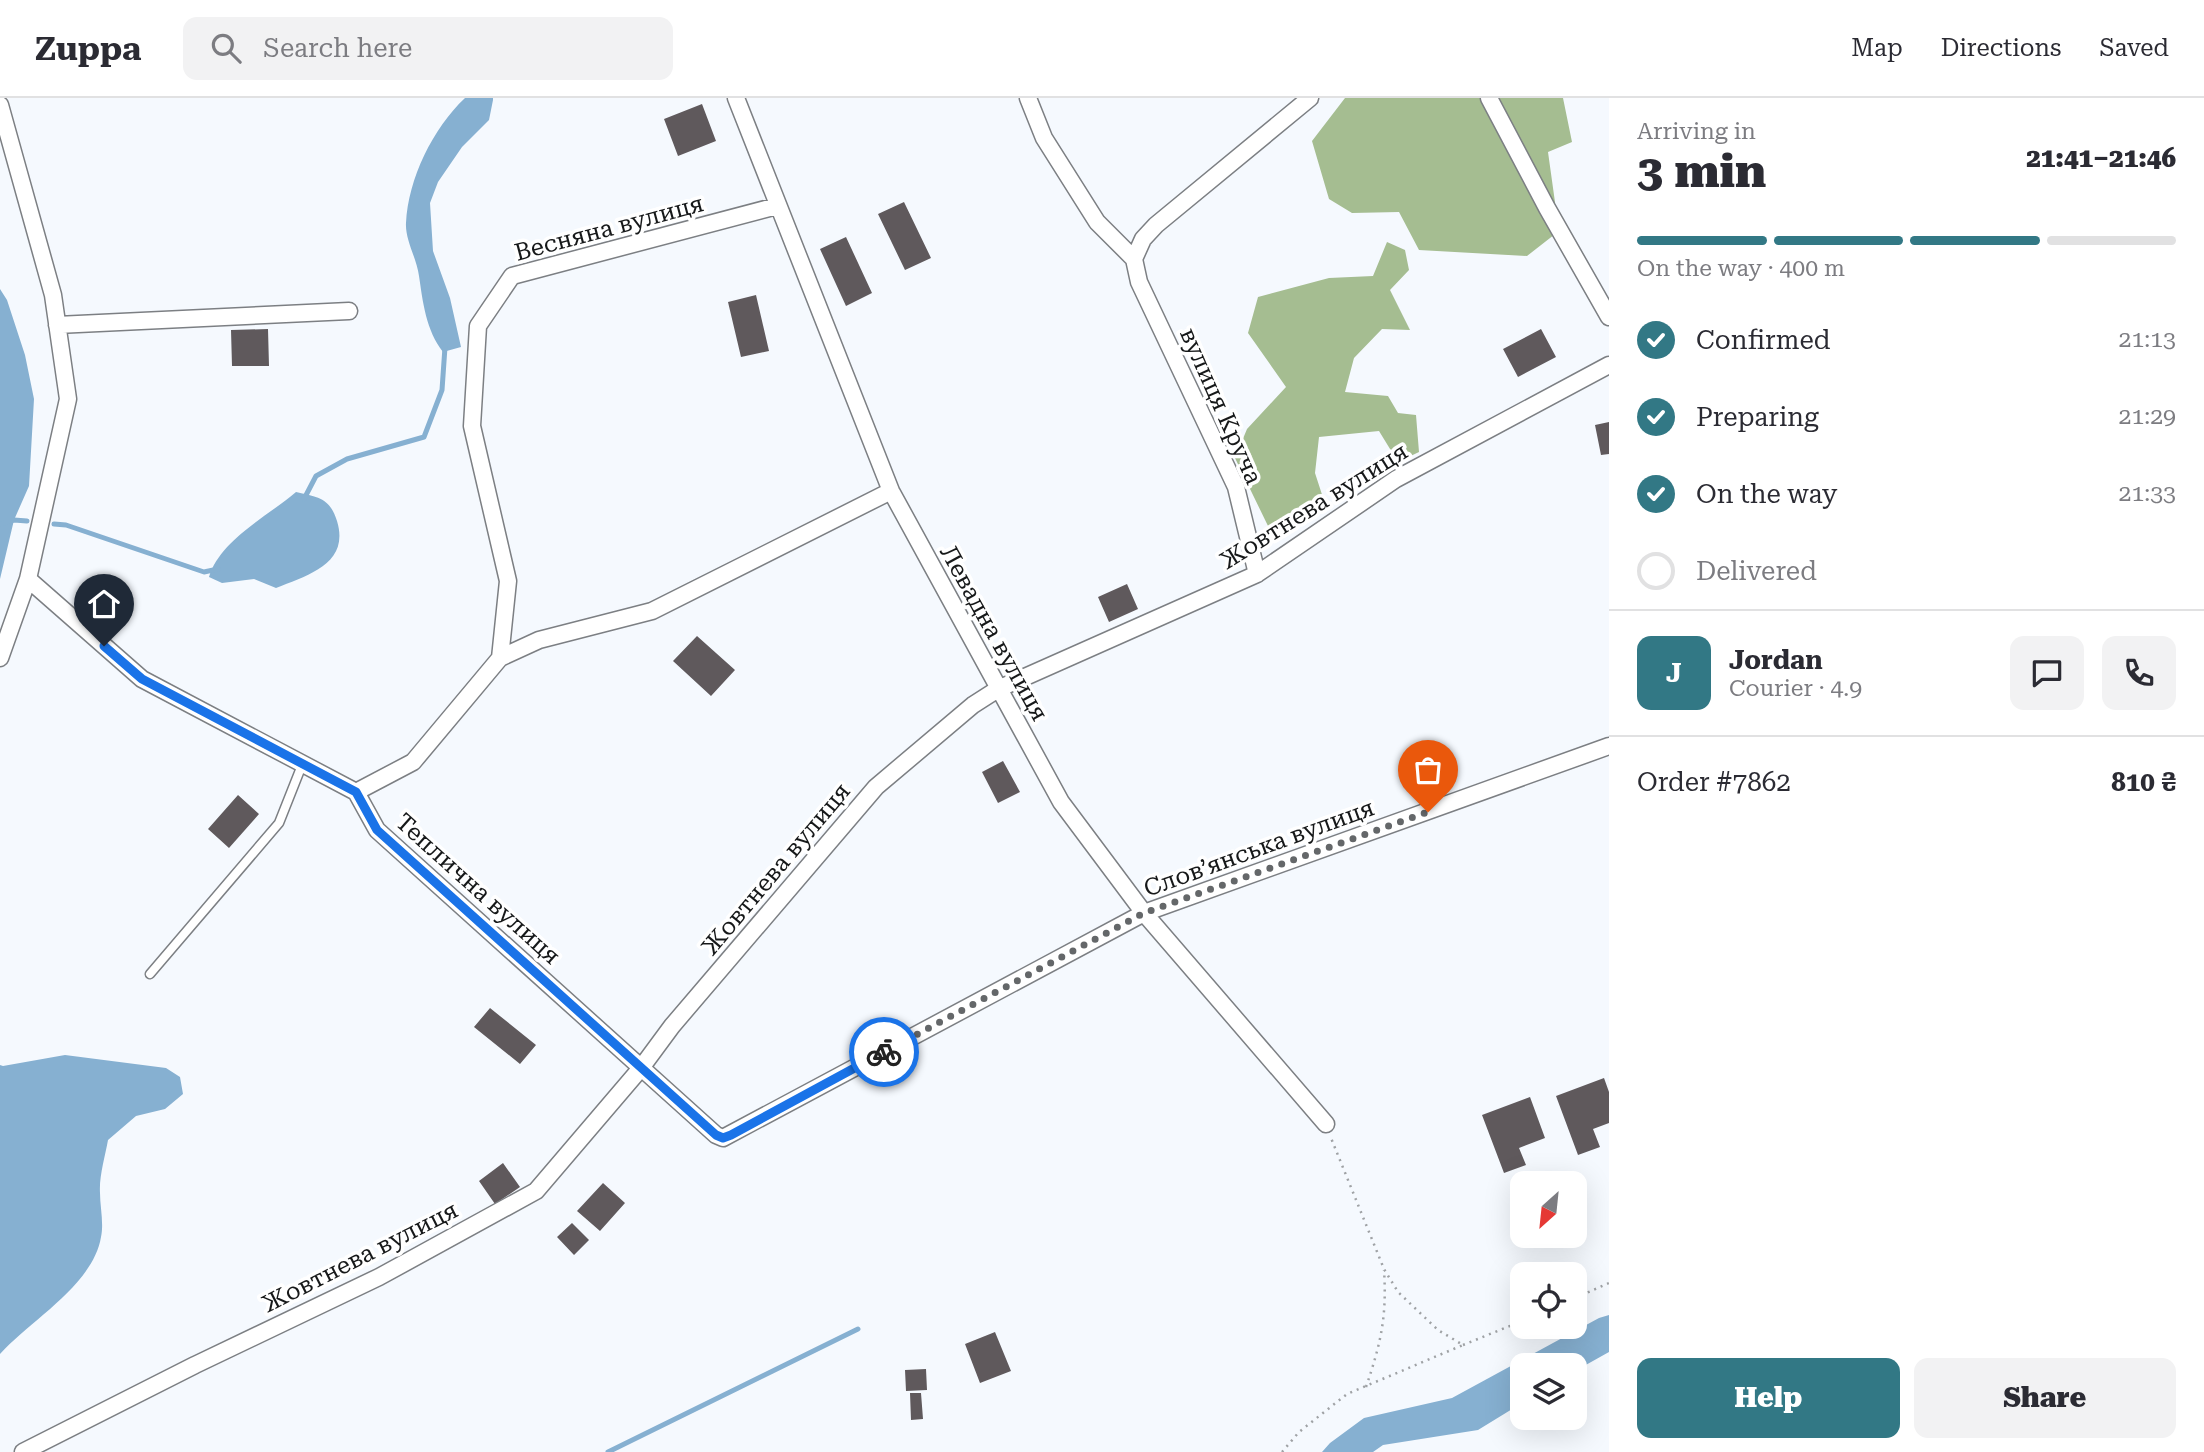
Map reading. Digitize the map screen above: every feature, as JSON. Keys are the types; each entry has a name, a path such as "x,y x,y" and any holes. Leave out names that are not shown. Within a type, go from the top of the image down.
{"street":[{"path":"0,658 28,579 68,400 53,295 0,105 11,98"},
{"name":"Левадна вулиця","path":"736,98 891,491 1061,802 1144,913 1326,1124"},
{"name":"вулиця Круча","path":"1028,98 1044,138 1097,222 1134,259 1139,282 1236,488 1257,575"},
{"path":"1134,259 1143,239 1156,225 1310,98"},
{"path":"1489,98 1609,317"},
{"name":"Весняна вулиця","path":"500,658 509,581 472,426 478,326 512,276 777,206"},
{"path":"57,325 349,311"},
{"name":"Жовтнева вулиця","path":"23,1452 195,1365 379,1277 536,1191 641,1068 672,1026 876,787 973,705 998,689 1257,575 1396,479 1609,365"},
{"path":"28,579 142,679 356,792 413,762 500,658 539,640 652,611 891,491"},
{"name":"Словʼянська вулиця","path":"716,1135 723,1138 731,1135 1144,913 1609,746"},
{"name":"Теплична вулиця","path":"356,792 377,830 716,1135"}],"lane":[{"path":"150,974 279,823 302,765"}],"path":[{"path":"1326,1124 1384,1269 1398,1292 1438,1330 1463,1345"},
{"path":"1366,1387 1385,1323 1384,1269"},
{"path":"1587,1293 1609,1283"},
{"path":"1282,1452 1323,1411 1347,1394 1510,1326"}],"green space":[{"path":"1345,98 1563,98 1572,142 1548,152 1559,231 1527,256 1419,250 1399,212 1352,213 1329,199 1312,141"},
{"path":"1387,242 1405,250 1409,270 1390,290 1410,330 1382,329 1354,358 1345,392 1388,396 1398,413 1416,415 1419,452 1398,462 1379,431 1319,437 1315,473 1327,510 1295,525 1269,528 1235,458 1247,429 1286,387 1248,333 1258,297 1329,278 1373,276"}],"water":[{"path":"465,98 493,100 489,120 462,147 438,182 430,203 433,251 450,298 461,347 443,352 426,316 406,223 412,189 424,155 453,110"},
{"path":"0,289 7,300 25,355 34,399 29,486 14,520 0,579"},
{"path":"296,492 311,495 331,507 339,536 332,558 313,572 276,588 254,579 222,583 209,577 223,551 234,540"},
{"path":"65,1055 166,1068 180,1077 183,1094 165,1109 136,1116 108,1140 100,1187 102,1232 96,1254 74,1286 0,1354 0,1065"},
{"path":"1609,1315 1609,1352 1587,1364 1587,1353 1535,1353 1560,1339 1587,1339 1587,1325"},
{"path":"1510,1366 1510,1410 1478,1430 1383,1445 1373,1452 1322,1452 1364,1418 1452,1398"}],"building":[{"path":"702,104 716,141 678,156 664,119"},
{"path":"904,202 931,258 905,270 878,214"},
{"path":"846,237 872,293 846,306 820,249"},
{"path":"756,295 769,351 741,357 728,302"},
{"path":"268,329 269,366 232,366 231,330"},
{"path":"1541,329 1556,357 1518,377 1503,349"},
{"path":"1609,422 1609,454 1601,455 1595,425"},
{"path":"1127,584 1138,609 1109,622 1098,597"},
{"path":"697,636 735,670 711,696 673,661"},
{"path":"1003,761 1020,792 998,803 982,772"},
{"path":"238,795 259,814 229,848 208,829"},
{"path":"490,1008 536,1045 520,1064 474,1027"},
{"path":"1604,1078 1609,1092 1609,1123 1593,1129 1600,1147 1578,1155 1556,1096"},
{"path":"1530,1097 1545,1138 1519,1148 1526,1165 1504,1173 1482,1115"},
{"path":"503,1163 520,1187 495,1204 479,1181"},
{"path":"603,1183 625,1203 600,1231 577,1211"},
{"path":"572,1223 589,1240 574,1255 557,1237"},
{"path":"995,1332 1011,1371 980,1383 965,1344"},
{"path":"926,1369 927,1390 906,1391 905,1370"},
{"path":"910,1393 921,1393 923,1419 911,1420"}],"waterway":[{"path":"304,499 316,476 347,459 424,437 442,390 445,347"},
{"path":"0,524 14,520 27,521"},
{"path":"54,524 66,525 204,572 218,569"},
{"path":"608,1452 858,1329"}],"way so far":[{"path":"884,1052 1144,913 1428,812"}],"route":[{"path":"104,646 142,679 356,792 377,830 716,1135 723,1138 731,1135 884,1052"}]}
